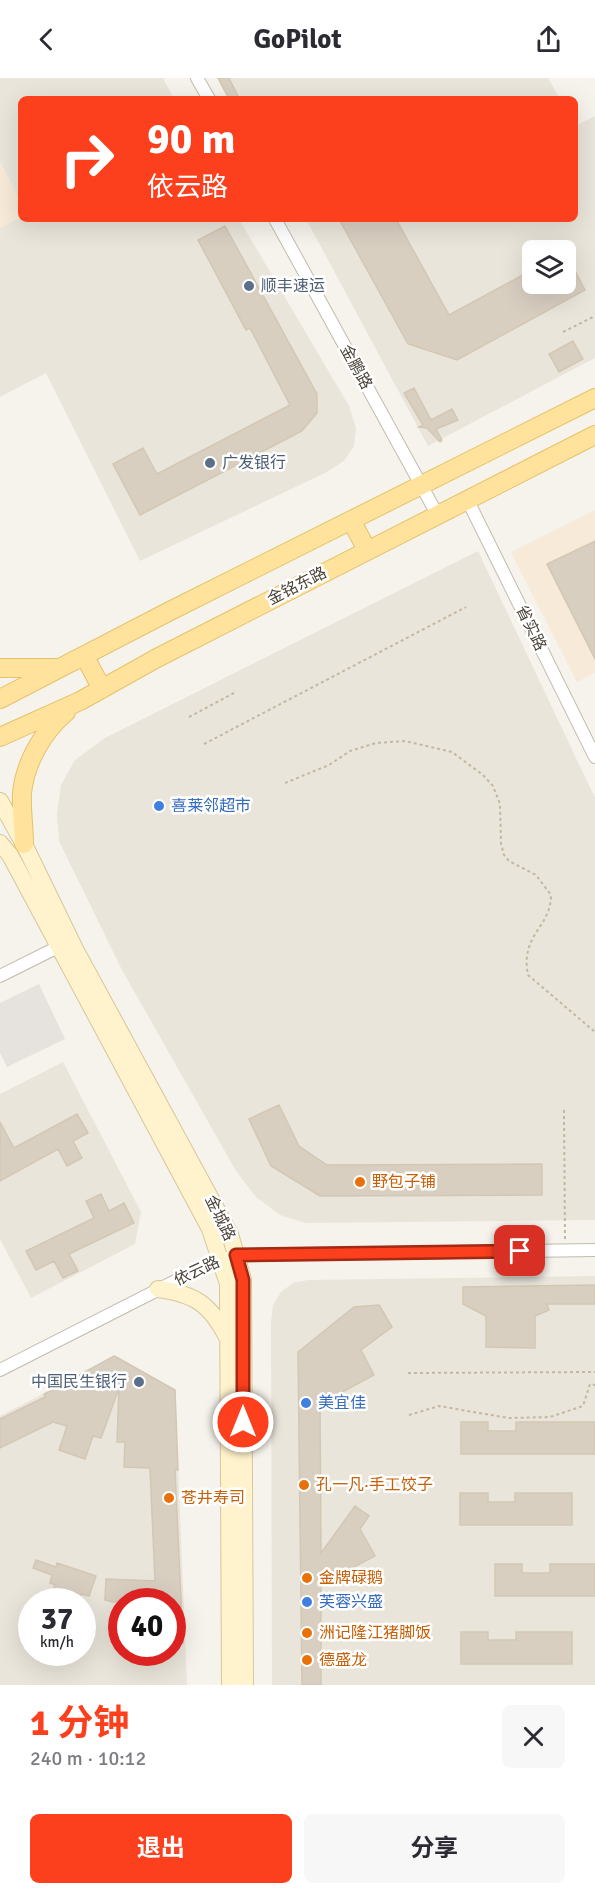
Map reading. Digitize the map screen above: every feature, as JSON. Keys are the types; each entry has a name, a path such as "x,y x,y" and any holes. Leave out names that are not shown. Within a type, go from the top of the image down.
{"main road":[{"path":"0,699 595,398"},
{"name":"金铭东路","path":"0,737 80,701 157,658 595,435"},
{"path":"486,453 501,482"},
{"path":"351,520 367,550"},
{"path":"85,657 102,689"},
{"path":"0,668 62,669"},
{"path":"24,844 22,793 27,772 35,752 48,731 59,718 80,701"}],"street":[{"path":"197,78 207,96"},
{"name":"金鹏路","path":"277,222 437,514"},
{"name":"省实路","path":"467,499 595,757"},
{"name":"金城路","path":"0,801 24,844 80,958 230,1234 228,1257 230,1685"},
{"name":"金城路","path":"0,843 10,855 210,1229 243,1280 244,1685"},
{"path":"0,976 58,947"},
{"name":"依云路","path":"0,1370 228,1257 595,1250"},
{"path":"158,1290 178,1292 198,1300 218,1320 228,1338"}],"path":[{"path":"563,332 595,316"},
{"path":"204,744 466,607"},
{"path":"189,717 234,693"},
{"path":"285,783 329,765 350,751 376,743 405,741 452,753 483,775 494,786 500,804 501,844 504,855 509,861 536,875 551,895 548,914 527,950 528,975 595,1032"},
{"path":"564,1110 565,1251"},
{"path":"408,1373 595,1372"},
{"path":"409,1415 439,1406 508,1418 550,1417 584,1406 590,1384 595,1385"}],"shaded area":[{"path":"0,78 163,78 172,96 18,96 18,196 0,162"},
{"path":"230,78 548,78 558,96 240,96"},
{"path":"595,116 595,358 428,446 308,222 578,222 578,124"},
{"path":"0,162 18,196 18,219 0,228"},
{"path":"18,219 18,222 241,222 349,406 356,428 354,446 344,461 327,472 140,561 46,373 0,397 0,228"},
{"path":"595,510 595,673 577,682 511,552"},
{"path":"478,551 595,798 595,1220 305,1223 280,1215 256,1197 236,1171 122,970 59,841 57,814 61,785 75,760 105,738"},
{"path":"39,984 65,1039 7,1067 0,1053 0,1003"},
{"path":"63,1062 141,1212 135,1244 31,1298 0,1239 0,1094"},
{"path":"595,1276 595,1685 272,1685 271,1323 273,1305 281,1292 293,1283 308,1280"},
{"path":"117,1356 175,1390 183,1588 108,1588 108,1666 186,1666 186,1660 187,1685 0,1685 0,1416"}],"building":[{"path":"218,78 229,78 238,96 227,96"},
{"path":"341,222 398,222 449,315 522,275 522,294 576,294 576,273 585,290 457,360 408,344"},
{"path":"225,226 317,394 317,413 302,431 140,515 113,464 143,448 157,474 290,405 250,328 246,330 198,240"},
{"path":"573,341 583,359 559,372 549,354"},
{"path":"414,388 431,420 452,409 458,420 436,429 442,440 440,442 427,428 419,427 423,425 404,393"},
{"path":"595,541 595,659 547,564"},
{"path":"279,1105 299,1146 327,1165 542,1164 542,1195 320,1196 271,1166 249,1119"},
{"path":"77,1114 88,1133 73,1141 82,1158 67,1166 58,1149 0,1181 0,1122 14,1148"},
{"path":"101,1194 109,1211 124,1203 134,1223 69,1254 78,1271 63,1278 54,1261 36,1270 26,1251 94,1218 86,1201"},
{"path":"595,1285 595,1304 547,1304 549,1310 535,1316 535,1348 486,1347 486,1316 463,1304 463,1287"},
{"path":"379,1305 392,1327 361,1350 374,1375 320,1404 321,1553 355,1506 369,1516 360,1529 375,1556 321,1584 321,1685 302,1685 298,1352 354,1307"},
{"path":"114,1356 175,1390 178,1470 175,1470 180,1588 108,1588 108,1601 105,1600 106,1579 155,1581 150,1468 124,1467 125,1442 117,1442 119,1388 101,1438 93,1436 85,1459 59,1450 67,1426 53,1422 0,1448 0,1419 45,1397 44,1394"},
{"path":"461,1422 488,1422 488,1431 516,1431 516,1422 595,1422 595,1454 461,1454"},
{"path":"460,1493 488,1493 488,1502 515,1502 515,1493 572,1493 572,1525 460,1525"},
{"path":"36,1560 56,1567 57,1563 96,1576 92,1588 54,1588 55,1585 50,1583 52,1575 33,1568"},
{"path":"495,1564 522,1564 522,1573 550,1573 550,1564 595,1564 595,1596 495,1596"},
{"path":"461,1632 488,1632 488,1640 516,1640 516,1632 572,1632 572,1664 461,1664"}],"place":[{"name":"顺丰速运","path":"249,286"},
{"name":"广发银行","path":"210,463"},
{"name":"喜莱邻超市","path":"159,806"},
{"name":"野包子铺","path":"360,1182"},
{"name":"中国民生银行","path":"139,1382"},
{"name":"美宜佳","path":"306,1403"},
{"name":"孔一凡·手工饺子","path":"304,1485"},
{"name":"苍井寿司","path":"169,1498"},
{"name":"金牌碌鹅","path":"307,1578"},
{"name":"芙蓉兴盛","path":"307,1602"},
{"name":"洲记隆江猪脚饭","path":"307,1633"},
{"name":"德盛龙","path":"307,1660"}],"route":[{"path":"243,1422 243,1280 236,1255 520,1251"}]}
